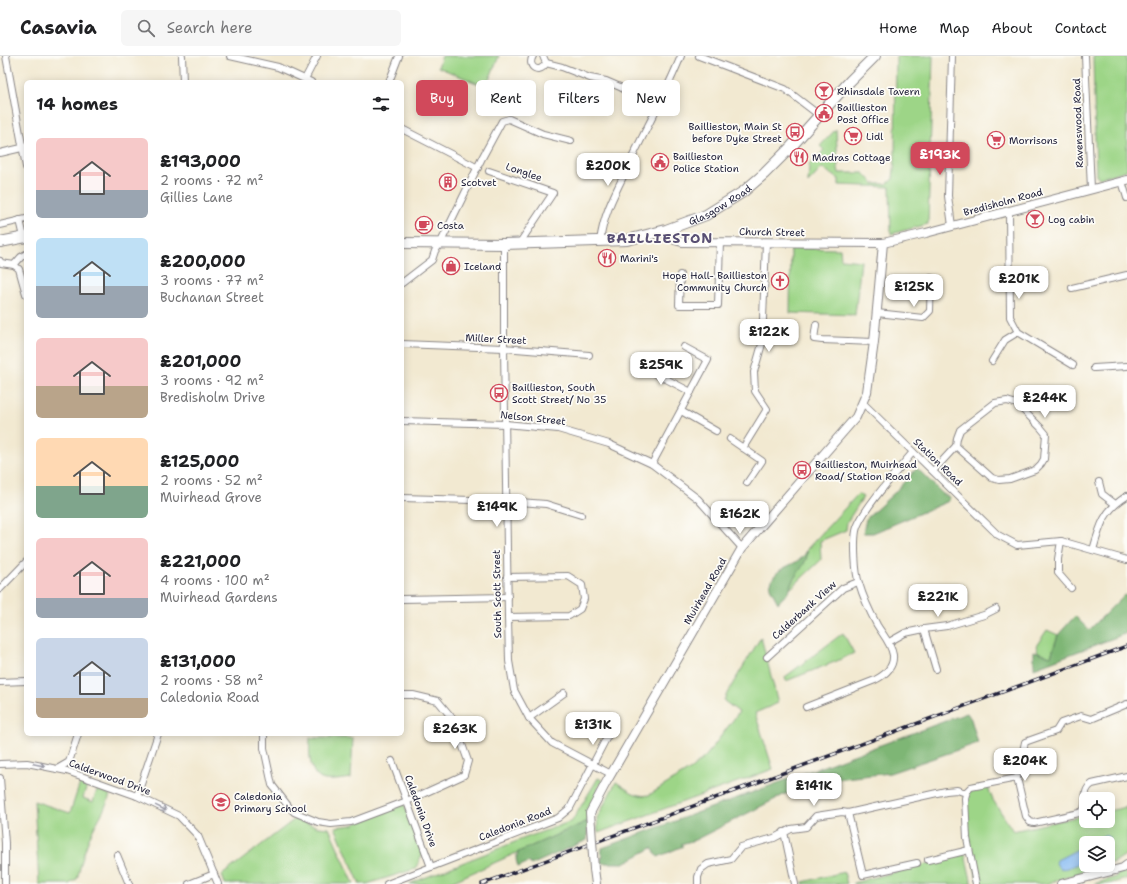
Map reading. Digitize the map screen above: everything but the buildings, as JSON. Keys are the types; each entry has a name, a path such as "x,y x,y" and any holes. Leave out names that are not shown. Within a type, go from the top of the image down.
{"main road":[{"name":"Glasgow Road","path":"404,243 520,244 627,240 666,230 706,215 742,192 764,174 875,56"},
{"path":"0,242 24,237"}],"street":[{"path":"0,153 24,148 6,56"},
{"path":"182,56 183,80"},
{"path":"230,56 278,67 308,80 317,56"},
{"path":"390,80 399,56"},
{"path":"533,56 531,62 534,68 541,69 546,63"},
{"path":"543,56 546,63"},
{"path":"671,80 681,56"},
{"path":"699,56 785,89 819,115"},
{"path":"952,56 948,196 952,226"},
{"name":"Ravenswood Road","path":"1085,56 1090,189"},
{"path":"546,63 562,67 590,78 606,81 622,88"},
{"path":"600,242 601,229 607,209 640,140 653,116"},
{"path":"404,281 432,260 435,251 440,244 482,158 502,121 509,119 543,134 571,141"},
{"path":"404,130 478,168"},
{"name":"Longlee","path":"489,171 553,193 520,244"},
{"path":"1125,180 1127,198"},
{"name":"Bredisholm Road","path":"883,243 1125,180"},
{"path":"1009,211 1010,317 1018,332 1074,365"},
{"path":"0,225 23,220"},
{"name":"Church Street","path":"666,230 675,240 682,242 883,243"},
{"path":"680,275 679,305 718,305 720,242"},
{"path":"743,448 767,409 755,391 754,372 762,344 766,242"},
{"name":"Muirhead Road","path":"596,884 590,813 611,774 742,548 856,417 863,403 867,392 874,342 883,243"},
{"name":"South Scott Street","path":"504,244 507,576 509,661 514,690 529,718 552,743 611,774"},
{"path":"14,265 24,255"},
{"path":"0,261 1,263 14,265 20,269 24,286"},
{"path":"1072,288 1127,275"},
{"path":"876,313 923,318 930,311 932,278"},
{"path":"816,325 814,339 874,342"},
{"path":"992,361 1004,340 1018,332"},
{"name":"Miller Street","path":"404,344 504,348 589,355"},
{"path":"652,464 708,360 684,347"},
{"path":"639,365 691,392"},
{"path":"1094,368 1127,366"},
{"path":"934,471 956,446 960,430 994,403 1007,401 1017,404 1046,434 1044,459 1035,470 999,480 992,478 956,446"},
{"name":"Station Road","path":"863,403 998,535 1017,545 1061,541"},
{"path":"681,411 716,431"},
{"name":"Nelson Street","path":"404,421 505,424 558,429 609,444 652,464 698,499 742,548"},
{"path":"730,439 762,461 747,483"},
{"path":"806,707 875,680 884,675 892,666 893,656 889,642 877,625 858,582 856,530 866,511 913,452"},
{"path":"1099,482 1102,494 1115,504"},
{"path":"1094,550 1100,526 1115,504 1127,496"},
{"path":"404,498 506,501 546,504 581,515"},
{"path":"1071,588 1058,573 1058,559 1061,541 1127,560"},
{"path":"0,589 24,567"},
{"path":"507,576 568,576 582,585 584,599 580,609 569,616 508,617"},
{"name":"Calderbank View","path":"767,657 843,588 858,582"},
{"path":"404,599 508,597"},
{"path":"889,642 905,633 947,626 966,621 984,615 996,608"},
{"path":"924,629 936,669"},
{"path":"0,682 24,681"},
{"path":"529,718 564,693"},
{"path":"264,736 264,748 272,785 294,812 318,822 331,824 351,822 407,801 464,775 468,761 453,719 438,701 413,695 404,696"},
{"path":"1127,704 1091,718 1081,716 1061,723 1056,731 1024,742 1017,778 1026,816 1030,822 1034,823 1079,813 1084,810 1084,793 1088,787 1092,784 1127,776"},
{"name":"Caledonia Road","path":"387,884 558,818 570,808 608,735"},
{"path":"57,769 69,762 77,736"},
{"path":"137,796 157,736"},
{"name":"Caledonia Drive","path":"392,761 431,867"},
{"path":"69,762 75,774"},
{"name":"Calderwood Drive","path":"0,764 27,763 75,774 137,796 179,816 198,836 218,884"},
{"path":"0,778 5,884"},
{"path":"976,884 967,838 966,791 971,787 1017,778"},
{"path":"698,884 698,877 701,869 708,864 731,859 741,847 774,838 791,829 806,827 816,816 842,812 848,813 946,791 957,790 966,793"},
{"path":"848,813 864,875 917,863"},
{"path":"784,832 794,884"},
{"path":"928,860 969,850"},
{"path":"117,855 129,884"},
{"path":"1061,884 1123,868 1127,865"},
{"path":"189,884 214,874"}],"green space":[{"path":"442,56 499,56 489,80 476,80 476,83 438,67"},
{"path":"896,56 933,56 928,224 891,234 890,187 839,185 839,179 822,168 808,183 809,165 824,150 820,146 836,129 839,173 864,173 874,184 887,184 893,179 895,160"},
{"path":"1093,56 1127,56 1127,170 1100,178 1096,176"},
{"path":"791,248 840,249 841,259 861,261 855,315 790,313"},
{"path":"917,468 943,494 949,497 949,501 873,533 863,533 866,519 894,493"},
{"path":"858,494 863,497 847,522 846,530 820,541 821,560 789,590 796,574 806,560 807,549"},
{"path":"807,550 806,559 791,583 789,591 778,603 770,588 772,580 781,570 804,556"},
{"path":"1124,595 1127,596 1127,633 1034,668 1034,651 1051,656 1058,635 1075,616 1089,630"},
{"path":"1047,630 1058,635 1051,656 1038,652 1036,646"},
{"path":"843,633 854,653 786,681 785,677"},
{"path":"761,637 778,703 755,713 773,769 598,833 597,818 616,782 636,794 644,796 649,795 691,769 706,756 739,712 724,701 726,695"},
{"path":"967,713 971,719 978,743 890,773 835,779 827,776 813,784 807,783 695,840 681,844 683,846 658,857 652,848 624,863 601,863 602,848"},
{"path":"310,738 353,738 351,778 325,780 319,778 315,774 311,763"},
{"path":"598,778 602,780 603,783 601,783 597,790 599,791 588,821 447,884 409,884 572,821"},
{"path":"80,783 87,786 83,798 93,802 97,790 110,795 89,838 77,879 69,884 39,884 34,801 70,813"},
{"path":"987,785 993,800 1013,831 1079,817 1079,828 1115,828 1115,810 1127,807 1127,854 1115,861 1115,836 1079,836 1079,872 1083,872 1046,884 978,884 968,837 967,797 972,788"},
{"path":"404,804 423,854 415,869 367,884 360,884 335,827 352,825"},
{"path":"295,819 318,827 329,828 354,884 225,884 222,875"},
{"path":"588,821 587,840 531,865 529,862 518,867 516,859 518,852"},
{"path":"965,854 972,884 853,884 853,883"},
{"path":"1127,870 1127,879 1108,884 1094,884 1116,877 1118,874"},
{"path":"844,872 847,884 803,884 803,882"}],"water":[{"path":"1079,849 1079,862 1069,868 1059,868 1056,863 1057,860"}],"railway":[{"path":"482,884 1127,646"}],"place":[{"name":"Rhinsdale Tavern","path":"824,91"},
{"name":"Baillieston Post Office","path":"824,113"},
{"name":"Baillieston, Main St before Dyke Street","path":"795,132"},
{"name":"Lidl","path":"853,136"},
{"name":"Morrisons","path":"996,140"},
{"name":"Madras Cottage","path":"799,157"},
{"name":"Baillieston Police Station","path":"660,162"},
{"name":"Scotvet","path":"448,182"},
{"name":"Log cabin","path":"1035,219"},
{"name":"Costa","path":"424,225"},
{"name":"Marini's","path":"607,258"},
{"name":"Iceland","path":"451,266"},
{"name":"Hope Hall- Baillieston Community Church","path":"780,281"},
{"name":"Baillieston, South Scott Street/ No 35","path":"499,393"},
{"name":"Baillieston, Muirhead Road/ Station Road","path":"802,470"},
{"name":"Caledonia Primary School","path":"221,802"}],"district":[{"name":"BAILLIESTON","path":"660,238"}]}
